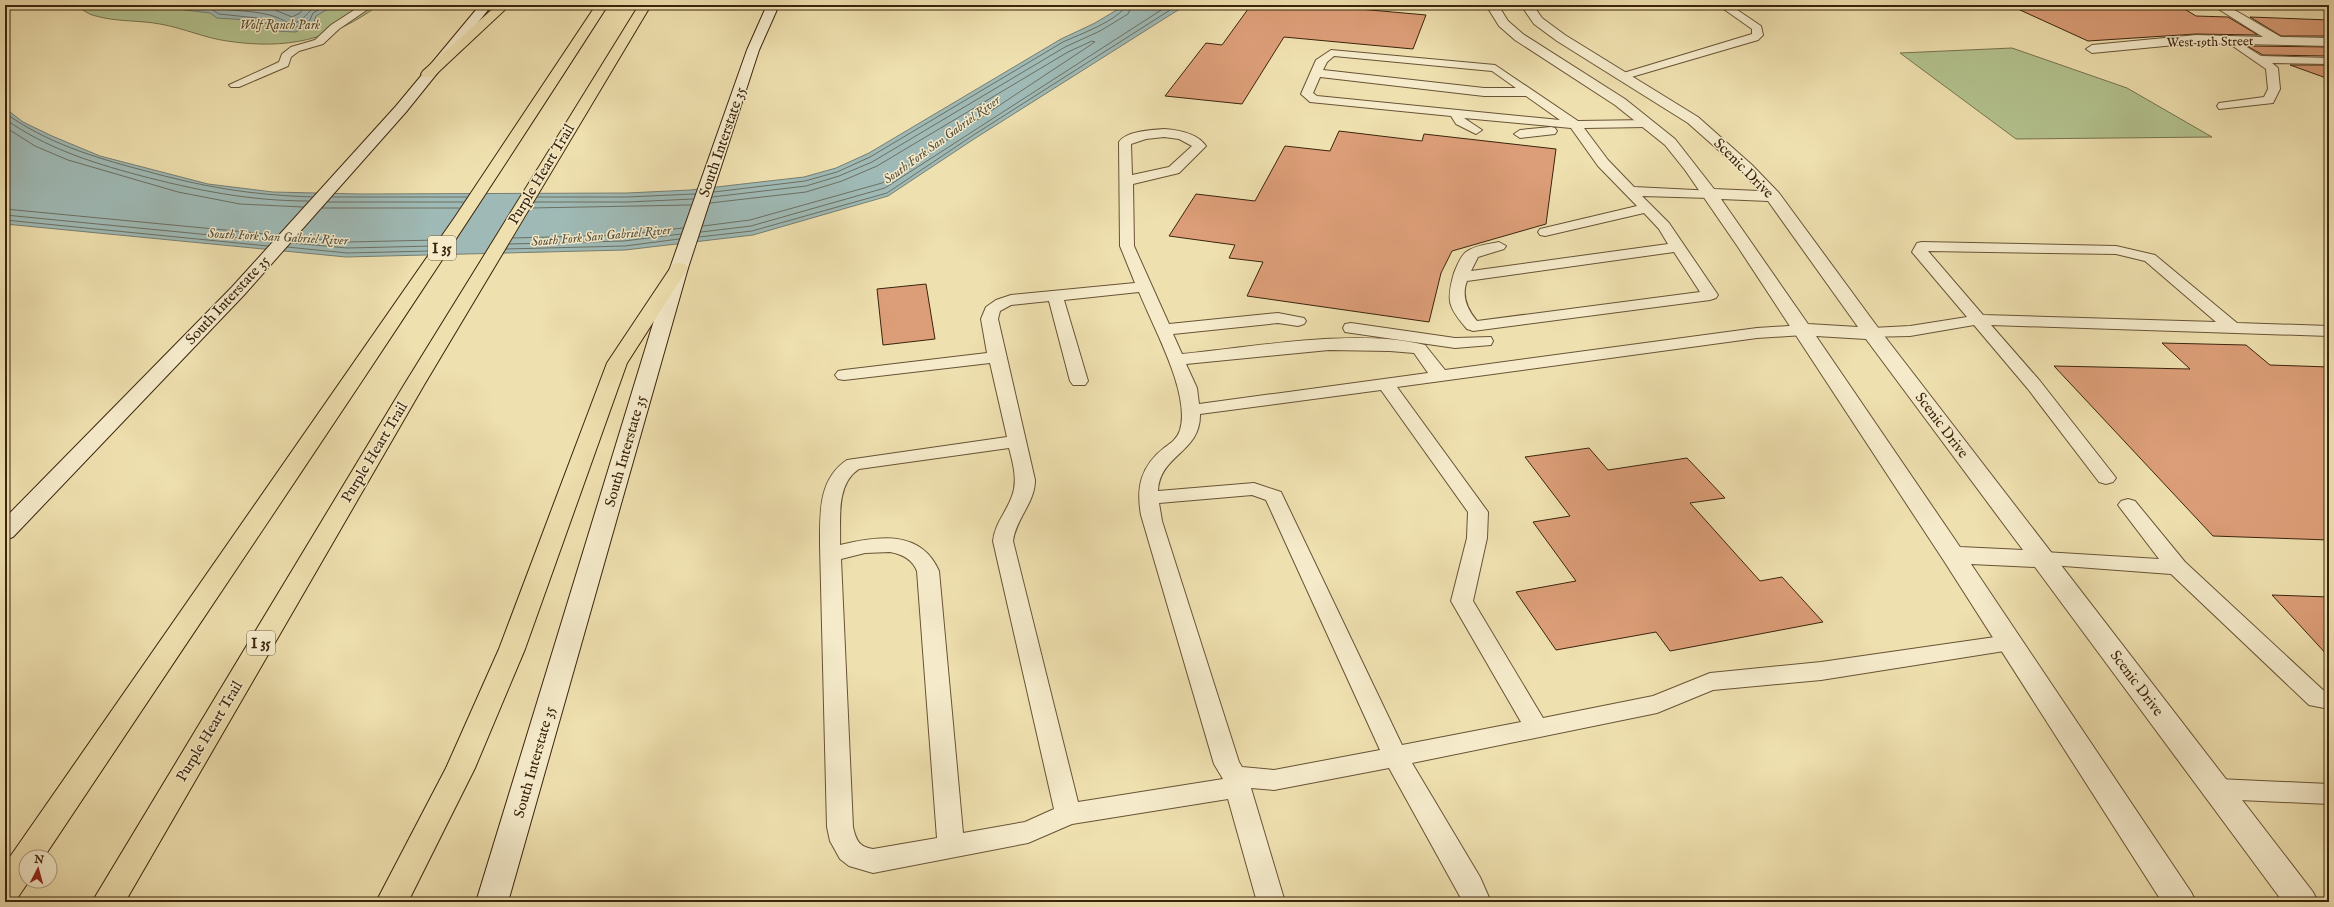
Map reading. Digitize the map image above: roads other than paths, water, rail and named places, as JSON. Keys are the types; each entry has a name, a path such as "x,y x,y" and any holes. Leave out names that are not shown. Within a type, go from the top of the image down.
{"highway":[{"path":"428,74 504,5"},
{"name":"I 35","path":"33,849 342,393 463,218 602,5"},
{"name":"Purple Heart Trail","path":"108,902 414,385 588,96 645,5"},
{"path":"392,902 460,768 512,649 617,363 679,268"},
{"name":"I 35","path":"5,890 18,871"}],"street":[{"name":"South Interstate 35","path":"5,532 238,291 401,109 428,74 486,5"},
{"name":"South Interstate 35","path":"492,902 679,268 753,50 773,5"},
{"path":"1492,5 1503,23 1519,37 1620,102 1670,142 1710,194 1803,330 1953,555 2180,902"},
{"name":"Scenic Drive","path":"1528,5 1538,22 1693,120 1727,149 1773,196 1872,333 2302,902"},
{"path":"2218,5 2278,41"},
{"name":"West 19th Street","path":"2092,49 2173,40 2329,42"},
{"path":"1646,123 1693,120"},
{"path":"1710,194 1773,196"},
{"path":"1803,330 1872,333"},
{"path":"1953,555 2044,559"}],"lane":[{"path":"235,85 284,64 286,56 295,49 319,42 335,27 369,5"},
{"path":"1624,76 1758,35 1757,28 1723,5"},
{"path":"2223,106 2269,100 2274,89 2272,68 2231,40"},
{"path":"1473,326 1710,294 1664,226 1603,163 1575,126 1496,68 1345,53 1331,53 1322,60 1307,94 1314,99 1575,126"},
{"path":"2260,59 2329,61"},
{"path":"1316,73 1484,92 1530,92"},
{"path":"1455,113 1460,121 1476,130"},
{"path":"1520,134 1575,126 1646,123"},
{"path":"1126,181 1174,170 1200,146 1192,138 1174,134 1153,133 1137,135 1125,142 1126,181 1128,246 1188,388 1192,410 1190,425 1183,442 1154,470 1148,498 1152,521 1225,757 1236,782 1271,902"},
{"path":"1629,191 1710,194"},
{"path":"1545,232 1647,208"},
{"path":"1499,246 1471,254 1466,258 1461,277 1456,287 1459,310 1507,367"},
{"path":"1461,277 1678,246"},
{"path":"2106,478 2034,385 1920,252 1922,246 2108,250 2135,253 2150,258 2232,327"},
{"path":"1068,814 1003,541 1006,522 1024,492 1024,475 989,325 989,316 994,307 1011,300 1145,287"},
{"path":"1054,295 1080,381"},
{"path":"1163,330 1278,318 1298,321"},
{"path":"1872,333 1910,331 1977,320 2029,320 2329,331"},
{"path":"1351,328 1455,343 1485,341"},
{"path":"1192,410 1757,333 1803,330"},
{"path":"1176,360 1348,345 1386,345 1419,349 1440,376"},
{"path":"844,375 997,357"},
{"path":"1385,384 1478,512 1477,538 1462,602 1537,728"},
{"path":"1017,441 848,467 839,475 836,483 832,504 831,554 840,826 843,845 852,855 863,860 873,861 1028,832 1068,814 1236,782 1274,780 1657,704 1710,682 1821,671 2010,643"},
{"path":"1148,498 1254,489 1274,496 1395,756 1470,885 1477,902"},
{"path":"2128,504 2177,567 2317,699 2329,700"},
{"path":"831,554 862,547 897,546 912,551 922,558 928,572 951,846"},
{"path":"2044,559 2177,567"},
{"path":"2218,789 2329,794"}],"water":[{"path":"176,5 335,5 316,16 313,25 295,32 274,31 277,26 249,20 217,18 210,13 185,10"},
{"name":"South Fork San Gabriel River","path":"1125,5 1186,5 974,139 888,196 753,235 625,250 346,257 5,224 5,108 23,122 100,156 208,184 273,192 360,194 627,193 690,190 804,177 836,168 869,153 1061,39 1095,23"}],"park label":[{"name":"Wolf Ranch Park","path":"280,24"}]}
